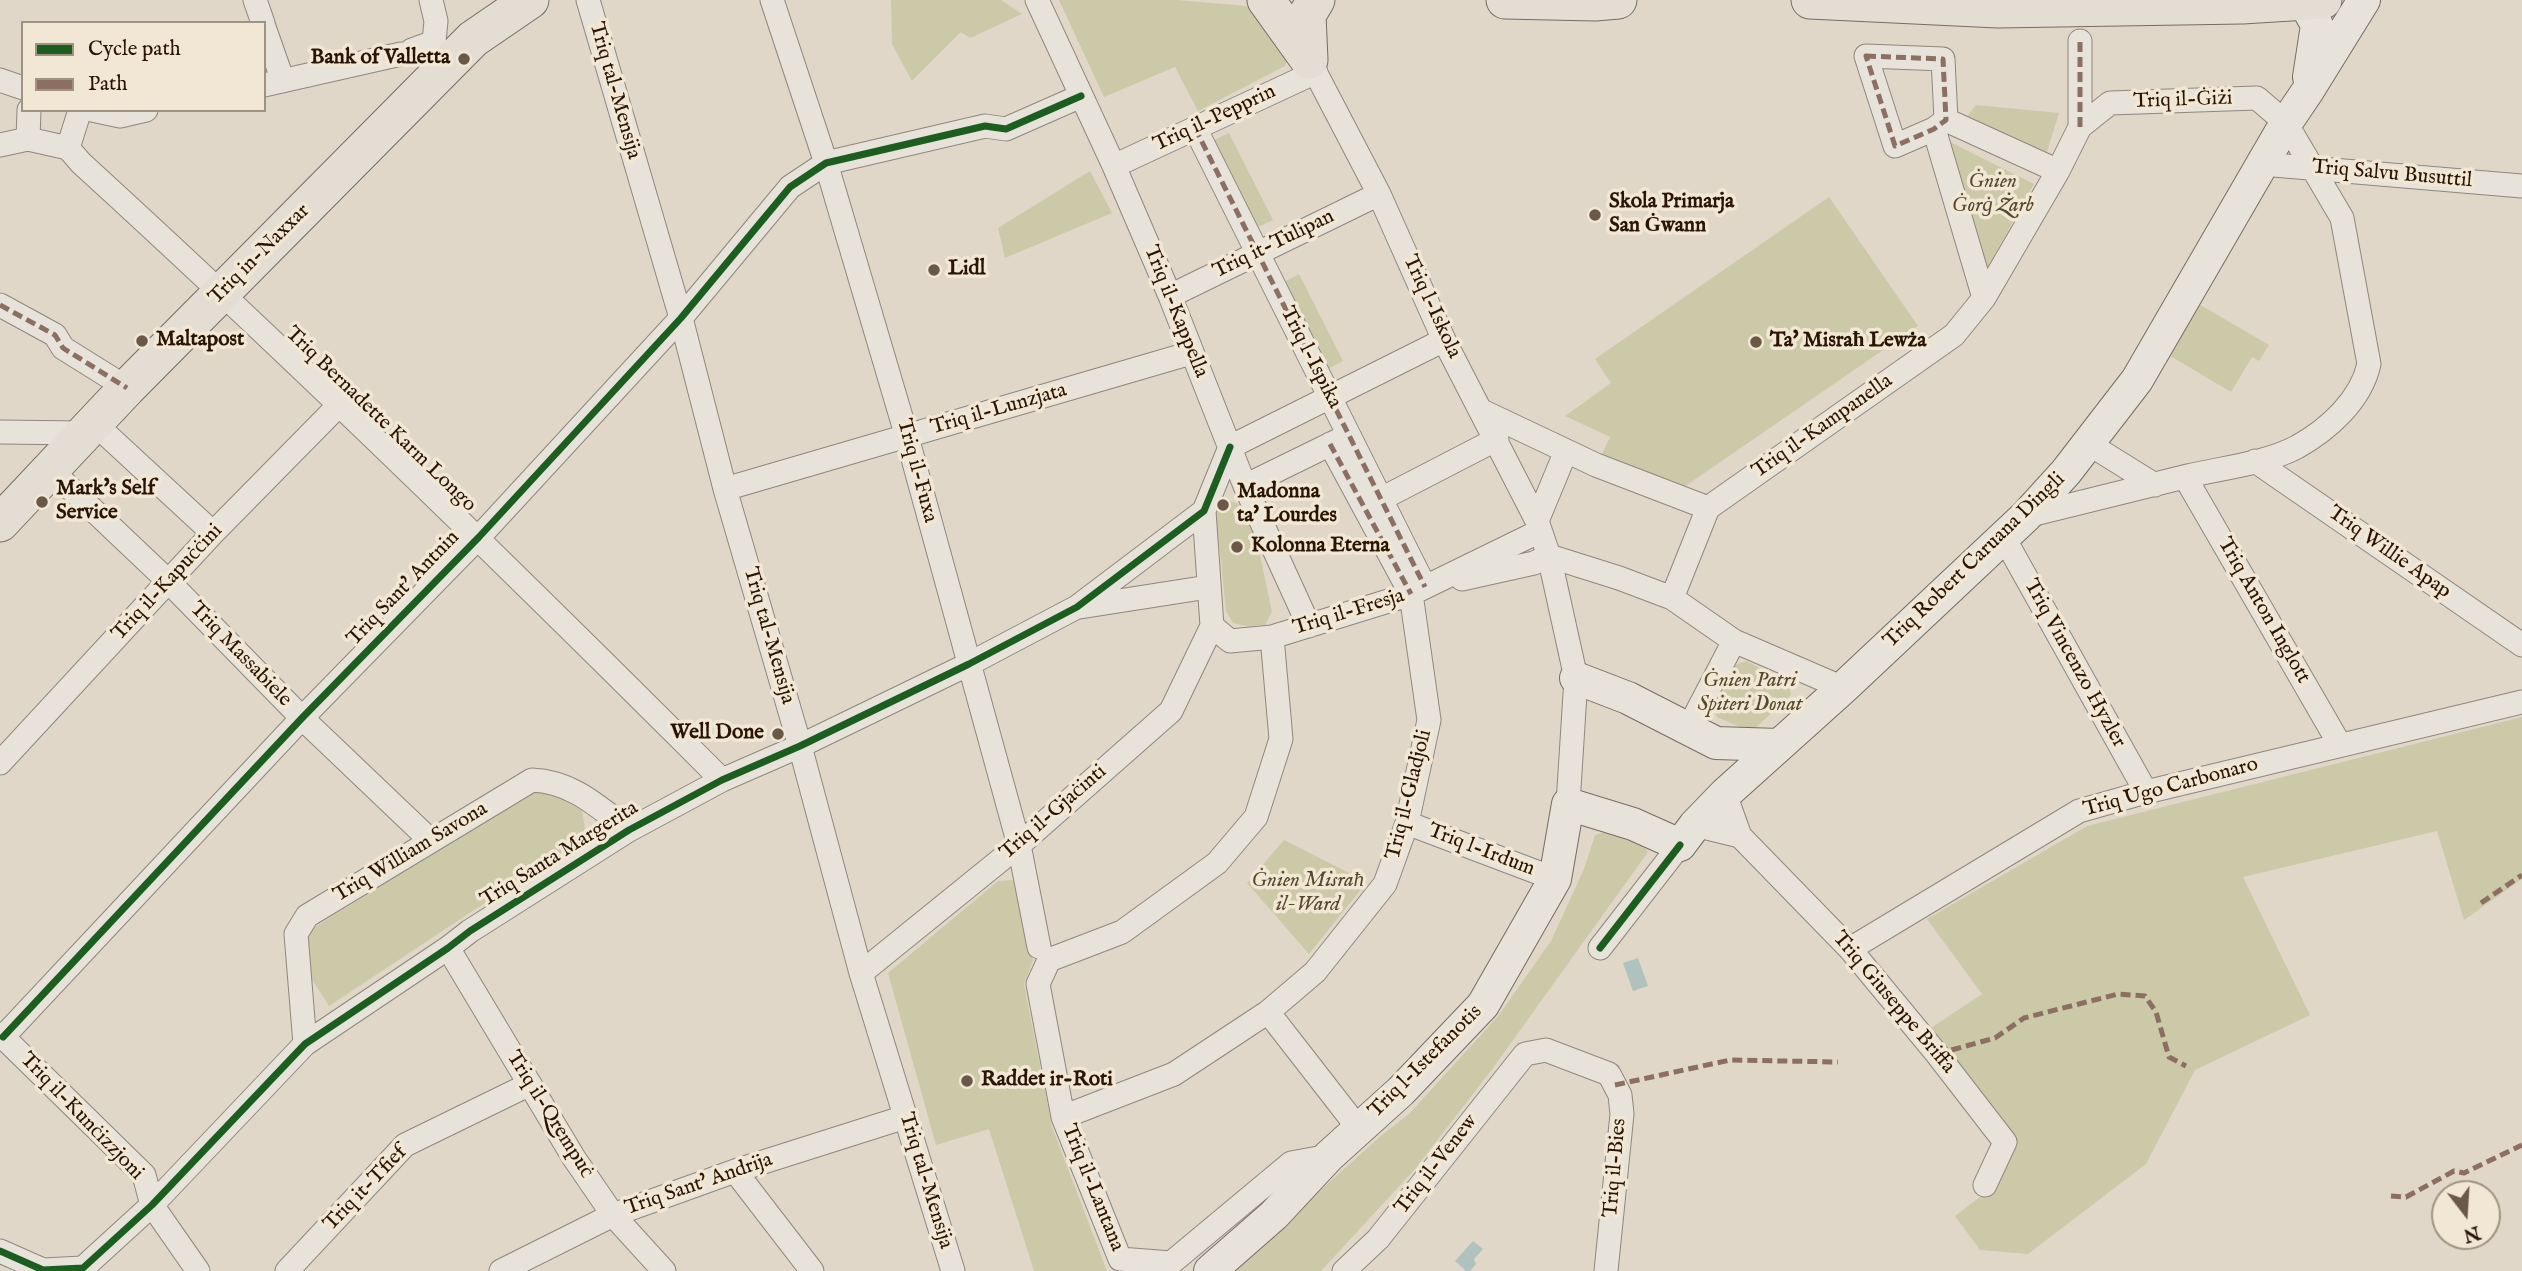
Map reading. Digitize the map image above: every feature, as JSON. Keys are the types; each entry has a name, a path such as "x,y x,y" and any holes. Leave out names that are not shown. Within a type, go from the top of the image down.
{"main road":[{"name":"Triq in-Naxxar","path":"0,523 127,388 467,45 530,0"},
{"path":"1266,0 1312,66"},
{"path":"1312,66 1307,15 1316,0"},
{"path":"1505,0 1618,0"},
{"path":"1810,0 1996,4 2313,1"}],"street":[{"path":"255,0 262,21"},
{"name":"Triq tal-Mensija","path":"588,0 681,318 725,489 800,746 861,973 953,1271"},
{"name":"Triq il-Fuxa","path":"772,0 826,163 907,437 1018,845 1044,954"},
{"name":"Triq il-Kappella","path":"1037,0 1114,166 1170,296 1245,485 1309,626"},
{"name":"Triq Robert Caruana Dingli","path":"1600,948 1687,835 1729,790 1843,688 2026,516 2089,444 2137,380 2286,123 2364,0"},
{"name":"Triq Robert Caruana Dingli","path":"2307,92 2317,25 2313,1"},
{"path":"434,10 467,45"},
{"path":"401,54 434,42 434,10"},
{"path":"266,41 274,83 401,54 467,45"},
{"name":"Triq il-Kampanella","path":"1708,508 1954,335 1984,299 2059,171 2080,127 2080,41"},
{"path":"401,54 421,65 431,83"},
{"name":"Triq il-Pepprin","path":"1114,166 1195,128 1312,66"},
{"name":"Triq l-Iskola","path":"1312,66 1379,194 1444,340 1497,439 1538,526 1549,556"},
{"path":"0,80 21,87"},
{"path":"826,163 985,126 1006,129 1081,96"},
{"name":"Triq il-Ġiżi","path":"2026,516 2255,461 2296,447 2328,424 2351,402 2365,383 2370,364 2342,218 2286,123 2257,98 2110,103 2080,127"},
{"path":"28,139 29,112"},
{"path":"0,145 28,139 68,148 79,112"},
{"path":"101,112 120,116 137,112"},
{"path":"1984,299 1940,124 2059,171"},
{"name":"Triq l-Ispika","path":"1195,128 1331,398 1339,440 1418,591"},
{"name":"Triq Bernadette Karm Longo","path":"68,148 80,163 222,293 479,537 722,780"},
{"name":"Triq Sant' Antnin","path":"2,1035 479,537 681,318 790,187 826,163"},
{"name":"Triq Salvu Busuttil","path":"2262,164 2522,186"},
{"name":"Triq it-Tulipan","path":"1170,296 1379,194"},
{"path":"0,305 55,335 63,348 127,388"},
{"path":"1044,954 1122,932 1217,863 1256,817 1281,739 1272,637 1230,640 1212,626 1208,587 1204,511 1230,447 1444,340"},
{"name":"Triq il-Lunzjata","path":"725,489 1191,353"},
{"name":"Triq il-Kapuċċini","path":"0,763 213,534 339,405"},
{"path":"1482,411 1566,451 1708,508 1672,598"},
{"path":"0,432 89,428 213,534"},
{"path":"1381,499 1497,439"},
{"path":"1245,485 1339,440"},
{"name":"Triq l-Ispika","path":"1339,440 1381,499 1418,591"},
{"path":"2089,444 2155,485"},
{"path":"1538,526 1566,451"},
{"name":"Triq Willie Apap","path":"2255,461 2522,645"},
{"name":"Triq Massabiele","path":"51,470 168,582 302,719 430,840"},
{"path":"2066,472 2078,488 2108,497"},
{"name":"Triq Anton Inglott","path":"2185,477 2340,745"},
{"name":"Triq Santa Margerita","path":"0,1251 43,1270 83,1268 152,1205 305,1044 470,931 629,830 722,780 800,746 1077,607 1204,511"},
{"name":"Triq il-Fresja","path":"1418,591 1538,526"},
{"name":"Triq Vincenzo Hyzler","path":"2003,536 2146,792"},
{"path":"1549,556 1672,598 1734,641 1843,688"},
{"name":"Triq il-Fresja","path":"1272,637 1418,591 1534,563 1549,556"},
{"name":"Triq l-Istefanotis","path":"1210,1271 1274,1215 1329,1156 1401,1091 1483,1005 1555,879 1568,804 1576,678 1549,556"},
{"name":"Triq Santa Margerita","path":"1077,607 1208,587"},
{"name":"Triq il-Gladjoli","path":"1063,1117 1174,1074 1268,1012 1315,972 1385,884 1407,823 1429,720 1418,591"},
{"name":"Triq il-Gjaċinti","path":"861,973 1018,845 1171,711 1212,626"},
{"path":"1689,727 1734,641"},
{"path":"1576,678 1628,698 1716,743 1779,745"},
{"name":"Triq Ugo Carbonaro","path":"1850,949 2079,811 2146,792 2522,702"},
{"path":"1716,743 1729,790"},
{"name":"Triq William Savona","path":"305,1044 296,934 307,916 532,780 551,781 574,789 629,830"},
{"name":"Triq Giuseppe Briffa","path":"1729,790 1740,836 1850,949 2005,1142 1985,1185"},
{"path":"1568,804 1633,824 1687,835 1740,836"},
{"name":"Triq l-Irdum","path":"1407,823 1555,879"},
{"name":"Triq il-Qrempuċ","path":"448,948 574,1158 613,1215 664,1271"},
{"name":"Triq il-Lantana","path":"1044,954 1038,984 1063,1117 1120,1259 1171,1263 1291,1163 1329,1156"},
{"path":"1268,1012 1359,1129"},
{"name":"Triq il-Kunċizzjoni","path":"2,1035 144,1175 152,1205 198,1271"},
{"name":"Triq il-Bies","path":"1525,1054 1546,1050 1609,1074 1620,1095 1622,1114 1606,1271"},
{"name":"Triq il-Venew","path":"1344,1271 1378,1239 1525,1054"},
{"name":"Triq it-Tfief","path":"287,1271 405,1145 530,1084"},
{"name":"Triq Sant' Andrija","path":"501,1271 613,1215 735,1171 905,1117"},
{"path":"735,1171 813,1271"}],"green space":[{"path":"891,0 1001,0 1022,14 970,38 961,32 912,81 892,44"},
{"path":"1059,0 1177,0 1247,6 1274,24 1288,57 1285,66 1198,111 1175,67 1104,97"},
{"path":"1976,105 2059,113 2046,155 1965,119"},
{"path":"1229,133 1273,220 1258,227 1214,140"},
{"name":"Ġnien Ġorġ Żarb","path":"1946,140 2034,184 1986,270"},
{"path":"1090,171 1112,213 1005,258 998,228"},
{"name":"Ta' Misraħ Lewża","path":"1829,197 1918,326 1684,487 1602,454 1610,437 1565,416 1611,383 1595,359"},
{"path":"1299,274 1343,361 1328,369 1284,282"},
{"path":"2192,300 2269,345 2259,361 2252,357 2231,392 2162,351"},
{"path":"1231,501 1250,508 1272,612 1265,625 1246,626 1233,623 1226,611 1216,514"},
{"name":"Ġnien Patri Spiteri Donat","path":"1746,661 1789,683 1791,695 1751,732 1717,717 1714,710 1735,665"},
{"path":"2522,717 2522,879 2464,920 2437,831 2243,877 2310,1015 2195,1070 2146,1164 2028,1254 1980,1250 1955,1216 1994,1186 2013,1146 1925,1032 1982,994 1927,919 2087,826"},
{"path":"539,787 581,802 586,836 329,1006 306,970 310,930"},
{"path":"1605,832 1638,839 1648,852 1493,1068 1415,1169 1321,1271 1230,1271 1410,1113 1499,1015 1551,941 1584,869 1595,835"},
{"name":"Ġnien Misraħ il-Ward","path":"1284,840 1367,882 1309,954 1247,883"},
{"path":"1013,880 1033,960 1024,984 1052,1127 1107,1271 1034,1271 989,1129 936,1145 888,973 998,881"}],"shaded area":[{"path":"1638,958 1648,986 1633,991 1623,963"},
{"path":"1473,1241 1483,1249 1474,1259 1476,1264 1470,1271 1466,1271 1455,1261"}],"marked path":[{"path":"2080,41 2080,127"},
{"path":"1866,56 1943,59 1946,120 1934,129 1895,146 1866,56"},
{"path":"1195,128 1425,587"},
{"path":"0,305 55,335 63,348 127,388"},
{"path":"1330,444 1411,594"},
{"path":"2481,903 2522,875"},
{"path":"1937,1054 1995,1038 2024,1018 2118,994 2145,996 2156,1012 2169,1057 2186,1066"},
{"path":"1615,1085 1730,1060 1838,1062"},
{"path":"2391,1196 2406,1197 2454,1171 2464,1173 2522,1145"}],"cycle path":[{"path":"3,1037 302,718 479,537 681,318 790,187 826,163 985,126 1006,129 1081,96"},
{"path":"0,1251 43,1270 83,1268 152,1205 305,1044 470,931 629,830 722,780 800,746 969,664 1077,607 1204,511 1230,447"},
{"path":"1600,948 1680,845"}],"place":[{"name":"Bank of Valletta","path":"464,59"},
{"name":"Skola Primarja San Ġwann","path":"1595,215"},
{"name":"Lidl","path":"934,270"},
{"name":"Maltapost","path":"142,341"},
{"name":"Ta' Misraħ Lewża","path":"1756,342"},
{"name":"Mark's Self Service","path":"42,502"},
{"name":"Madonna ta' Lourdes","path":"1223,505"},
{"name":"Kolonna Eterna","path":"1237,547"},
{"name":"Well Done","path":"778,734"},
{"name":"Raddet ir-Roti","path":"967,1081"}]}
